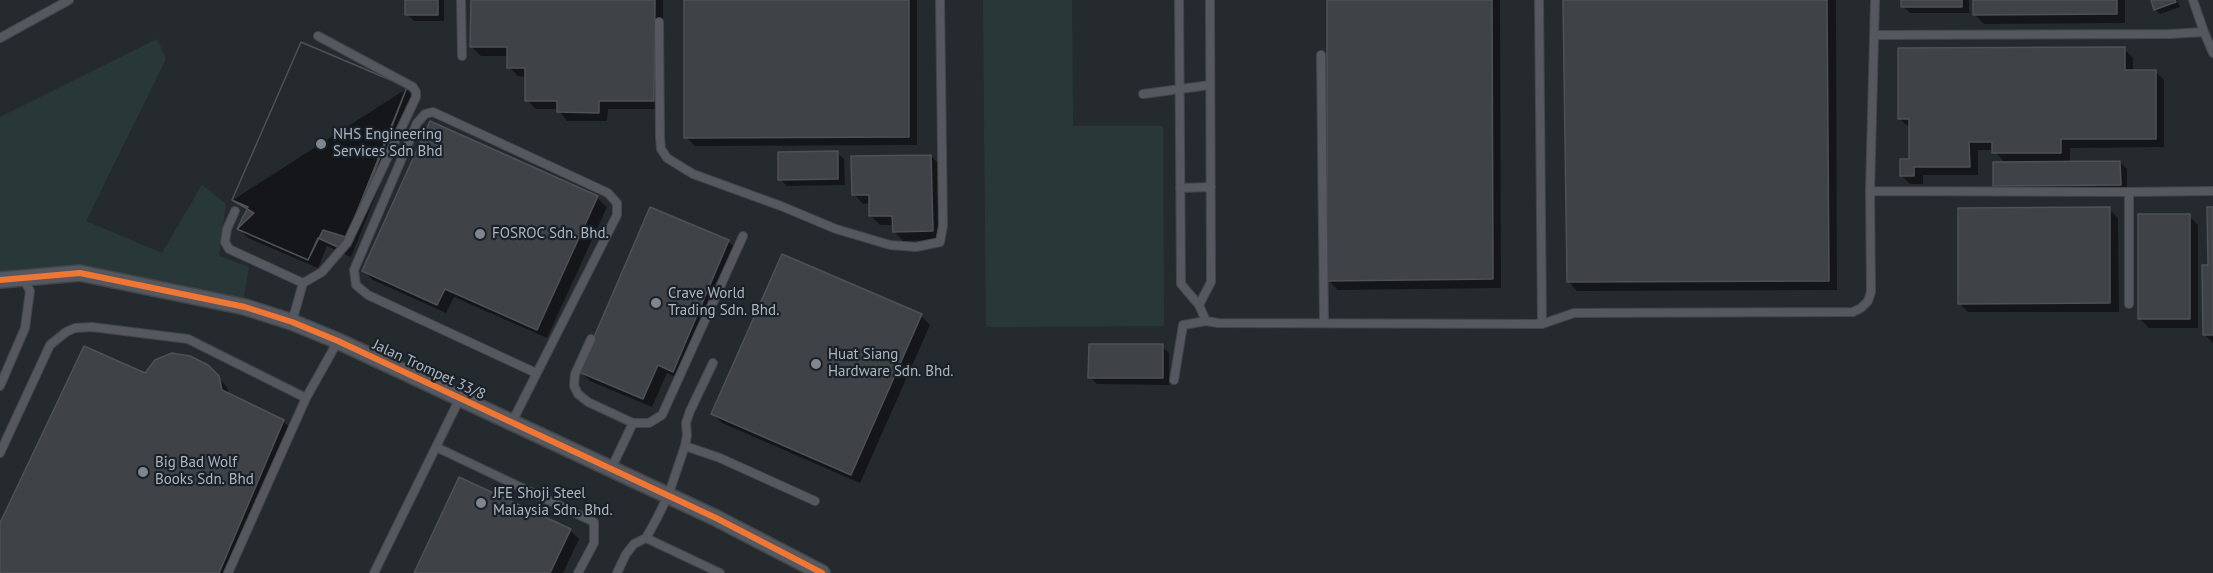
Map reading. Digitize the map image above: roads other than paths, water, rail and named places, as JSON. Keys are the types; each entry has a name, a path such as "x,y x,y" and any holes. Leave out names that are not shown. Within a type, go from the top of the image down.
{"street":[{"name":"Jalan Trompet 33/8","path":"0,280 80,273 245,307 292,322 338,341 668,496 816,572"}],"lane":[{"path":"0,38 69,0"},
{"path":"461,0 462,56"},
{"path":"659,22 660,137 661,149 667,158 693,174 836,229 890,245 916,247 940,242 943,226 940,0"},
{"path":"1179,0 1181,284 1199,305 1206,321"},
{"path":"1199,305 1211,282 1210,0"},
{"path":"1539,0 1542,324"},
{"path":"1174,380 1183,325 1206,321 1218,323 1542,324 1574,313 1854,312 1868,301 1871,292 1870,191 1875,0"},
{"path":"2193,0 2213,53"},
{"path":"1874,35 2204,32"},
{"path":"292,322 303,283 322,272 347,243 416,97 413,87 318,36"},
{"path":"1321,55 1324,322"},
{"path":"1143,94 1210,85"},
{"path":"512,422 617,216 617,203 608,193 433,112 425,114 417,123 354,270 356,285 368,295 536,374"},
{"path":"1180,188 1211,187"},
{"path":"1870,191 2213,191"},
{"path":"2129,192 2129,304"},
{"path":"236,211 226,229 225,242 229,249 303,283"},
{"path":"591,339 575,374 574,386 578,394 588,402 633,423 649,423 662,416 744,236"},
{"path":"0,386 26,328 30,291 22,277"},
{"path":"0,453 50,345 75,328 92,327 188,339 306,398"},
{"path":"228,573 306,398 338,341"},
{"path":"617,573 634,544 646,538 668,496 685,446 686,423 690,411 713,363"},
{"path":"374,573 460,398"},
{"path":"611,469 633,423"},
{"path":"685,446 720,458 814,501"},
{"path":"436,447 594,522 594,543 578,573"},
{"path":"646,538 720,573"}],"place":[{"name":"NHS Engineering Services Sdn Bhd","path":"321,144"},
{"name":"FOSROC Sdn. Bhd.","path":"480,234"},
{"name":"Crave World Trading Sdn. Bhd.","path":"656,303"},
{"name":"Huat Siang Hardware Sdn. Bhd.","path":"816,364"},
{"name":"Big Bad Wolf Books Sdn. Bhd","path":"143,472"},
{"name":"JFE Shoji Steel Malaysia Sdn. Bhd.","path":"481,503"}]}
